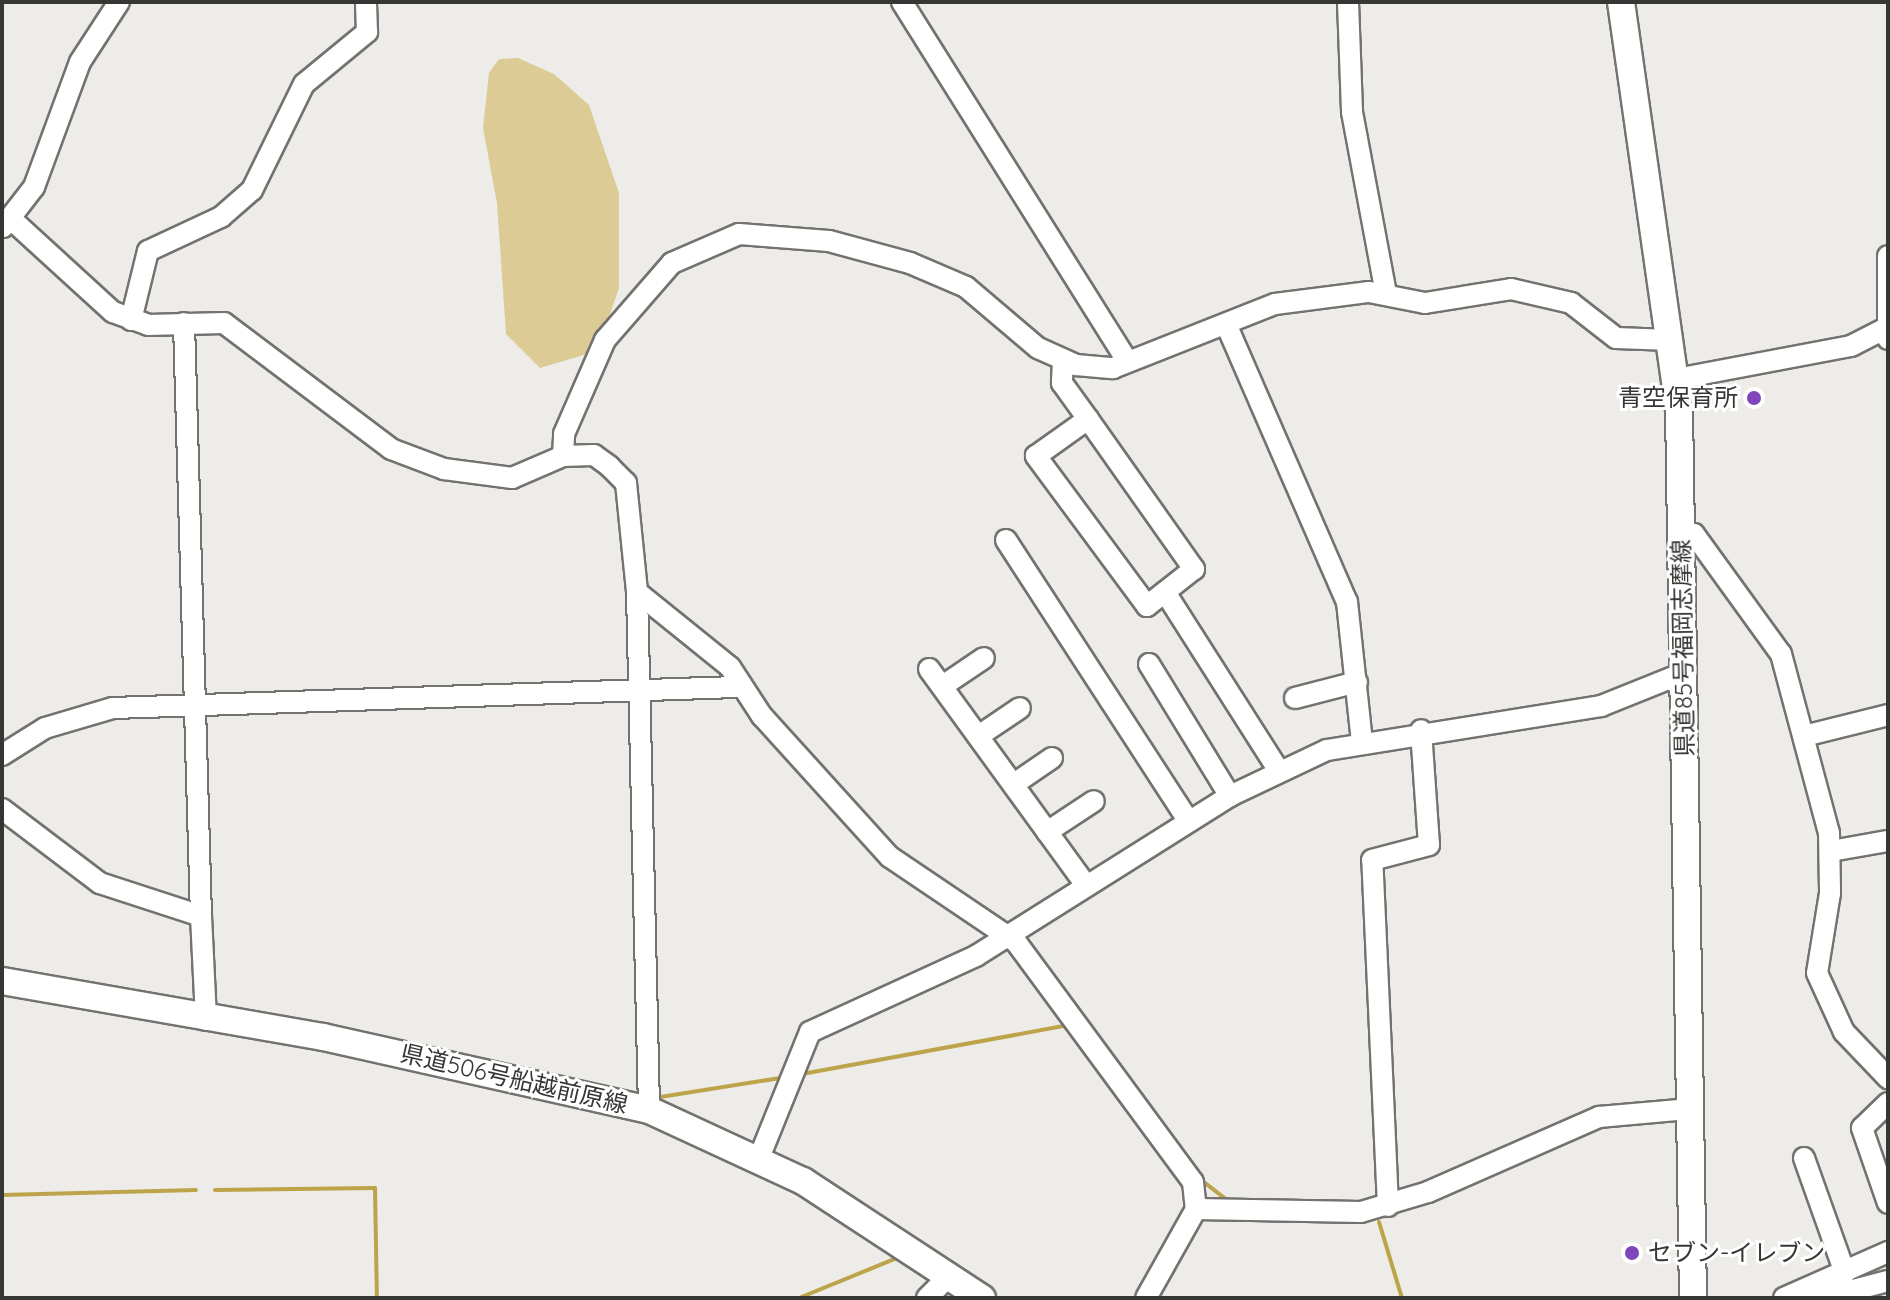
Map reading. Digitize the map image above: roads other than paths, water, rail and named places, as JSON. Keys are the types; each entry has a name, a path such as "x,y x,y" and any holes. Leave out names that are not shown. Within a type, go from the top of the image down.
{"main road":[{"name":"県道85号福岡志摩線","path":"1621,2 1676,379 1682,535 1693,1298"},
{"name":"県道506号船越前原線","path":"2,981 648,1100 759,1158 982,1298"}],"street":[{"path":"119,2 80,62 34,187 6,223 94,298 131,320 224,323 366,433 419,460 512,478 563,456 594,455 626,483 637,592 648,1100"},
{"path":"131,320 148,251 221,217 252,190 275,155 304,84 367,32 366,2"},
{"path":"902,2 1127,361"},
{"path":"1348,2 1352,112 1386,294"},
{"path":"563,456 564,434 605,340 672,263 724,237 829,241 910,263 966,287 1063,361 1113,368 1275,304 1386,294 1425,303 1511,289 1571,303 1616,338 1671,340"},
{"path":"1676,379 1851,346 1887,331 1888,256"},
{"path":"184,323 206,1020"},
{"path":"1226,324 1338,576 1357,682 1362,742"},
{"path":"1063,361 1062,383 1088,419 1194,569 1147,606 1036,456 1088,419"},
{"path":"1682,535 1694,534 1715,571 1781,654 1831,851 1817,973 1844,1032 1888,1078"},
{"path":"1006,540 1187,819"},
{"path":"1681,589 1715,571"},
{"path":"637,592 730,667 737,687 890,857 1008,938 1193,1182 1196,1209 1162,1257 1146,1298"},
{"path":"1165,592 1279,771"},
{"path":"944,685 984,658"},
{"path":"1149,664 1230,796"},
{"path":"929,669 944,685 1084,882"},
{"path":"759,1158 810,1032 1008,938 1084,882 1230,796 1279,771 1362,742 1421,730 1601,706 1683,673"},
{"path":"1295,698 1357,682"},
{"path":"2,755 88,712 198,705 737,687"},
{"path":"980,735 1020,708"},
{"path":"1804,736 1888,715"},
{"path":"1388,1206 1372,860 1429,845 1421,730"},
{"path":"1014,784 1052,758"},
{"path":"1047,832 1094,801"},
{"path":"2,809 100,883 201,916"},
{"path":"1831,851 1888,841"},
{"path":"1888,1103 1862,1128 1888,1203"},
{"path":"1196,1209 1299,1216 1388,1206 1599,1117 1688,1109"},
{"path":"1804,1158 1845,1273"},
{"path":"1784,1298 1888,1252"},
{"path":"927,1298 949,1276"},
{"path":"1823,1298 1888,1281"}],"waterway":[{"path":"802,1074 1069,1025"},
{"path":"654,1098 780,1078"},
{"path":"1200,1179 1227,1200"},
{"path":"215,1190 375,1188 377,1298"},
{"path":"2,1195 196,1190"},
{"path":"1379,1222 1402,1298"},
{"path":"799,1298 897,1258 930,1280"}],"place":[{"name":"青空保育所","path":"1754,398"},
{"name":"セブン-イレブン","path":"1632,1253"}]}
